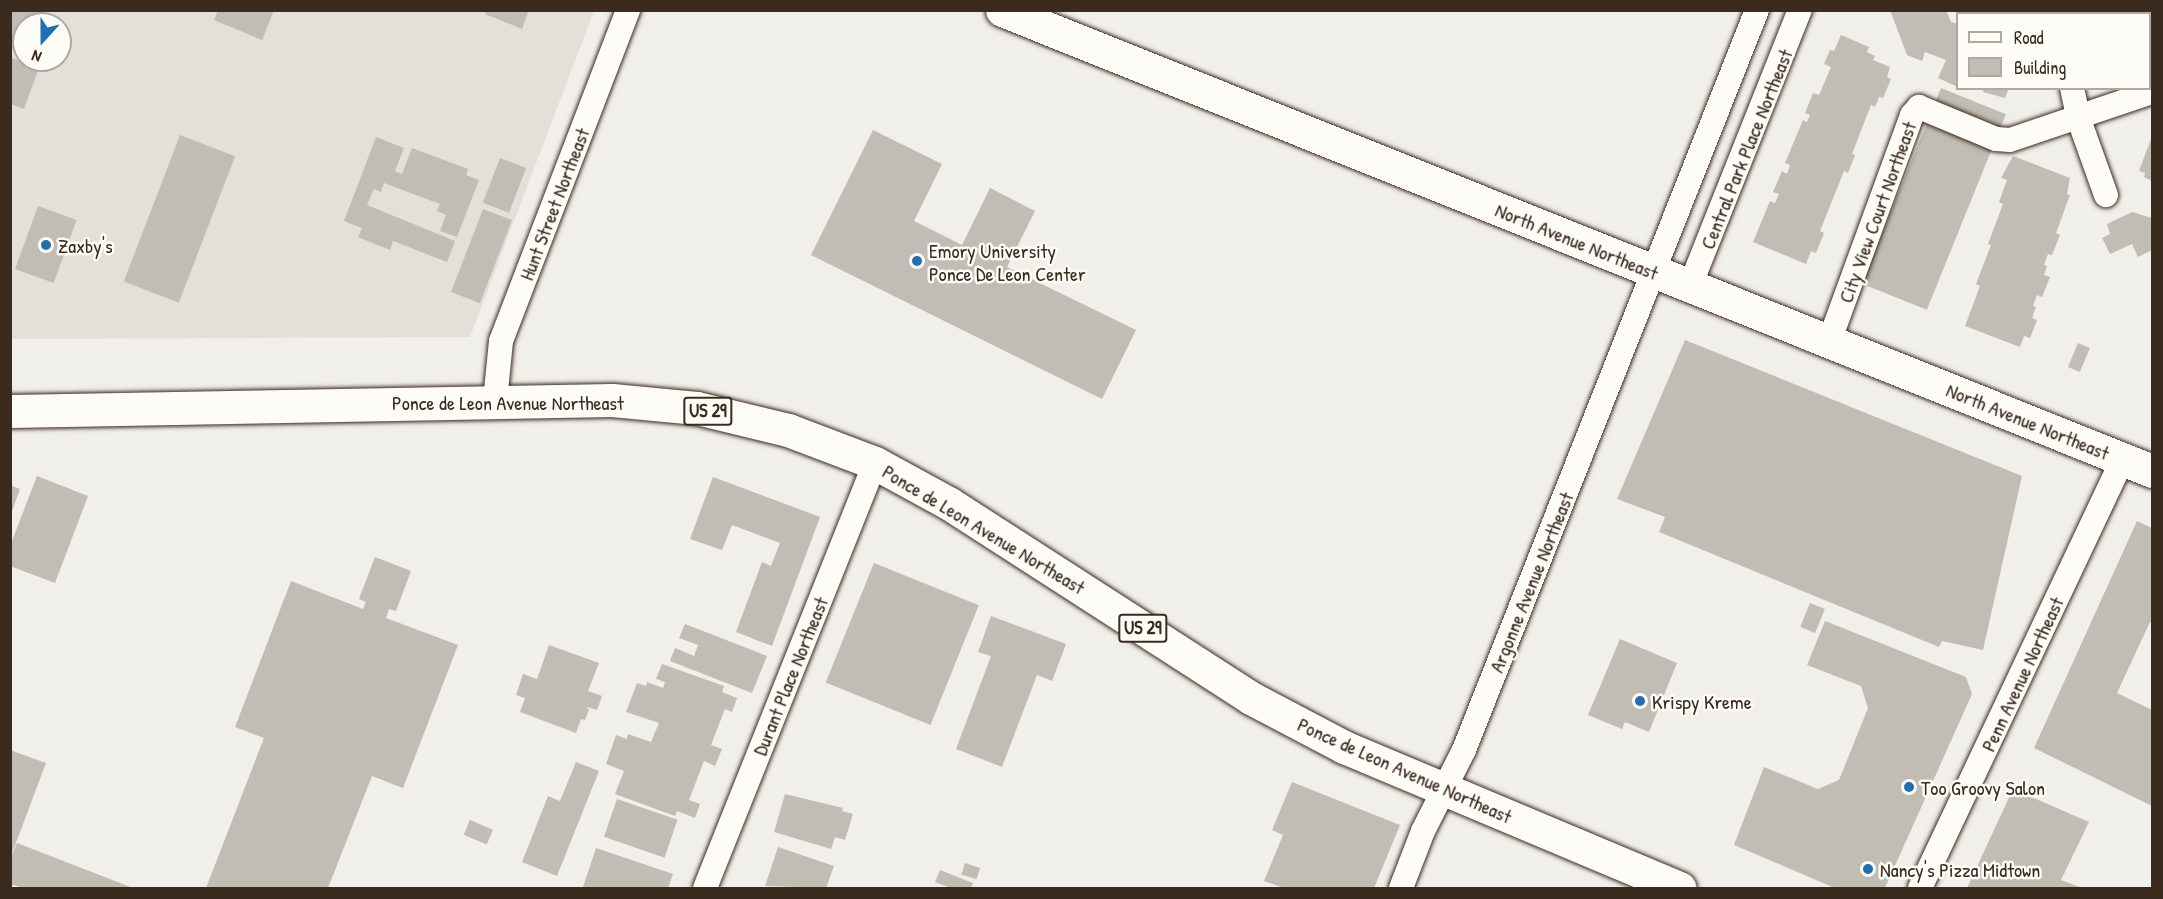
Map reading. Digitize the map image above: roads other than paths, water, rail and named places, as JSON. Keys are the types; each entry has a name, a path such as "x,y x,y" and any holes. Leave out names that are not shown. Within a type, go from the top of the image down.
{"main road":[{"name":"North Avenue Northeast","path":"1002,10 2138,465"},
{"name":"Ponce de Leon Avenue Northeast","path":"10,411 612,399 697,408 788,430 875,463 950,504 1251,698 1344,747 1680,888"}],"street":[{"name":"Hunt Street Northeast","path":"495,401 501,341 628,10"},
{"name":"Central Park Place Northeast","path":"1655,272 1757,10"},
{"name":"Central Park Place Northeast","path":"1690,286 1800,10"},
{"path":"2072,90 2078,117 2106,195"},
{"path":"2078,117 2152,92"},
{"name":"City View Court Northeast","path":"1829,342 1912,115 1919,107 1996,139 2010,140 2078,117"},
{"name":"Argonne Avenue Northeast","path":"1401,888 1423,831 1464,750 1655,272"},
{"name":"Durant Place Northeast","path":"705,888 875,463"},
{"name":"Penn Avenue Northeast","path":"1920,888 2138,465"}],"place":[{"name":"Zaxby's","path":"46,245"},
{"name":"Emory University Ponce De Leon Center","path":"917,261"},
{"name":"Krispy Kreme","path":"1640,701"},
{"name":"Too Groovy Salon","path":"1909,787"},
{"name":"Nancy's Pizza Midtown","path":"1868,869"}]}
